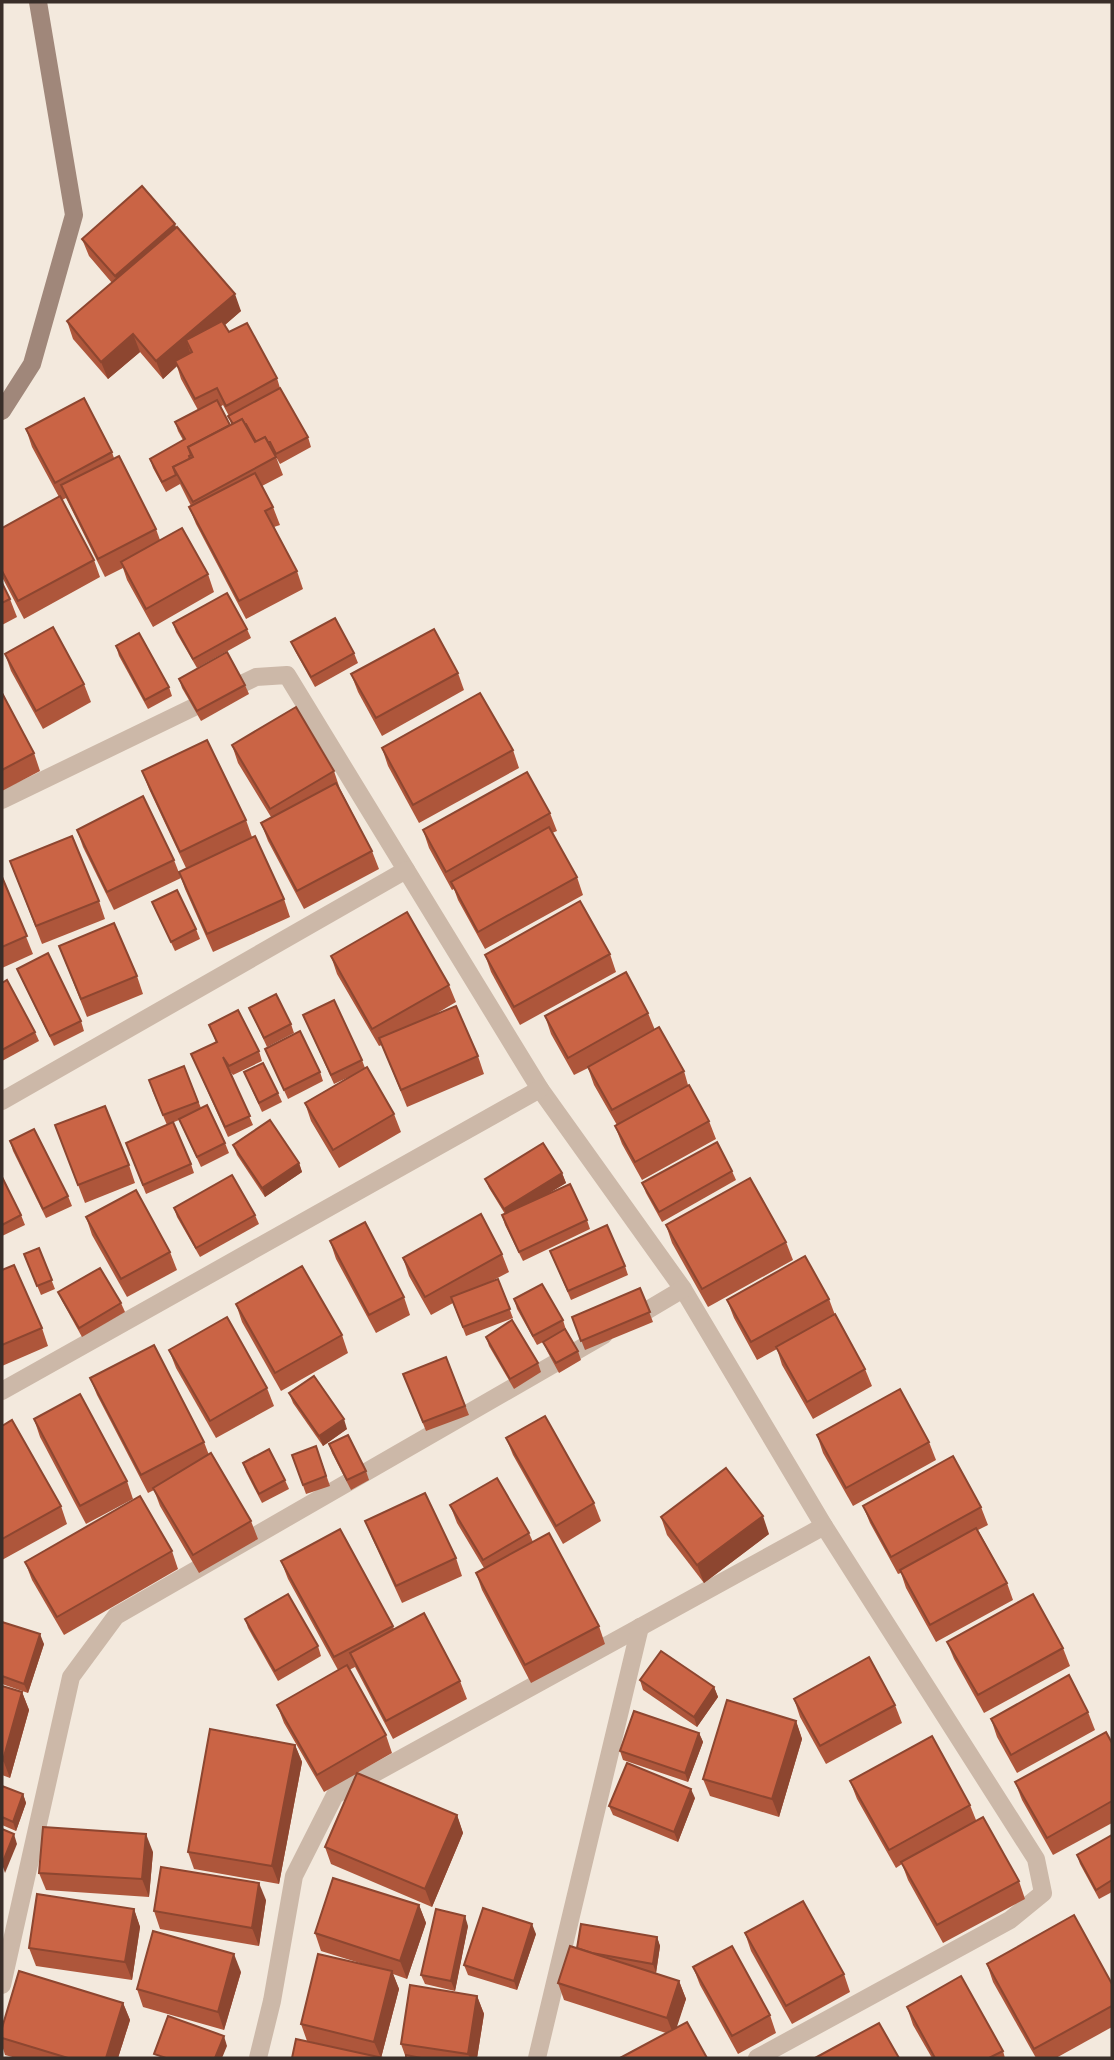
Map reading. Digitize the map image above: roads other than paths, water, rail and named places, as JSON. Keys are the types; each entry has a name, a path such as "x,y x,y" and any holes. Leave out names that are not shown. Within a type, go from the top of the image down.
{"street":[{"path":"2,411 32,364 74,215 38,2"},
{"path":"2,800 256,677 287,675 540,1088 683,1289 824,1525 1037,1859 1043,1893 1010,1920 757,2058"},
{"path":"2,1101 406,870"},
{"path":"2,1391 540,1088"},
{"path":"2,1985 71,1677 116,1616 683,1289"},
{"path":"258,2058 272,2001 293,1877 335,1796 824,1525"},
{"path":"537,2058 640,1627"}]}
